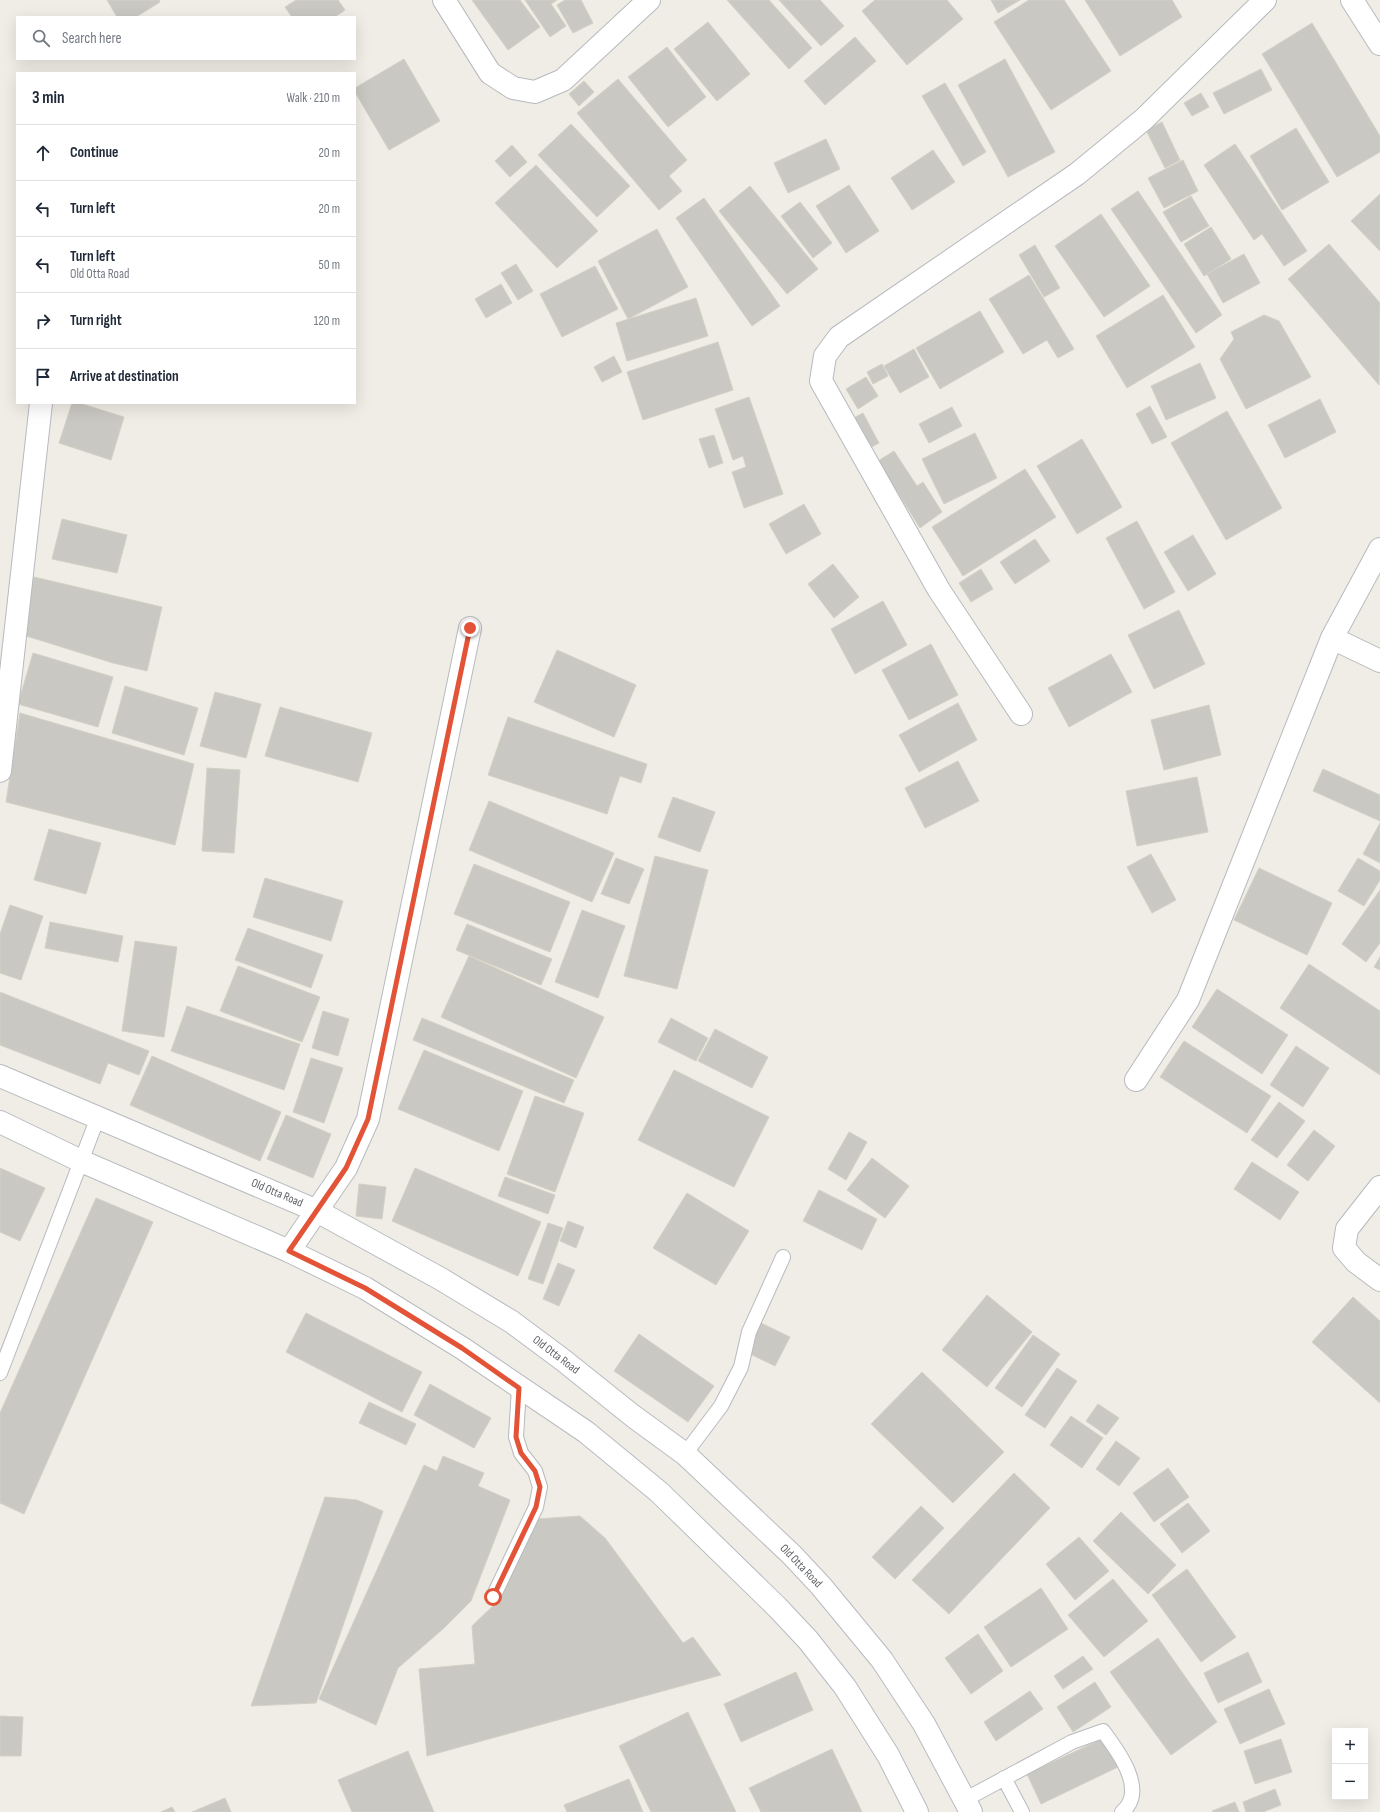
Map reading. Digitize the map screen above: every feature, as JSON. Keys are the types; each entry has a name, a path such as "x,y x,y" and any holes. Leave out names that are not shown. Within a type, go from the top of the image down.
{"street":[{"path":"444,0 490,74 513,88 535,92 563,80 649,0"},
{"path":"1021,714 939,590 821,381 825,356 838,337 1077,174 1144,120 1265,0"},
{"path":"1352,0 1380,44"},
{"path":"0,771 41,404"},
{"path":"1136,1080 1188,1000 1332,638 1380,549"},
{"path":"289,1251 346,1168 368,1119 470,628"},
{"path":"1332,638 1380,661"},
{"name":"Old Otta Road","path":"0,1076 316,1210 441,1279 512,1322 563,1360 633,1416 685,1454 792,1555 821,1586 882,1660 924,1724 969,1806"},
{"path":"0,1122 81,1161 289,1251 365,1288 462,1348 586,1432 659,1492 777,1607 808,1640 845,1687 888,1755 917,1812"},
{"path":"1378,1189 1347,1229 1344,1248 1356,1262 1380,1280"}],"lane":[{"path":"0,1373 98,1117"},
{"path":"685,1454 721,1406 741,1367 749,1332 783,1258"},
{"path":"493,1597 536,1507 540,1487 535,1471 521,1453 516,1437 519,1388"},
{"path":"969,1806 1004,1778 1072,1742 1103,1731 1114,1746 1129,1773 1133,1793 1127,1808 1122,1812"},
{"path":"1004,1778 1022,1812"}],"building":[{"path":"107,0 159,0 160,2 138,16 116,16"},
{"path":"296,0 338,0 345,10 336,16 291,16 285,7"},
{"path":"472,0 520,0 540,27 508,50"},
{"path":"525,0 557,0 551,4 566,26 550,37"},
{"path":"565,0 581,0 593,23 573,33 557,5"},
{"path":"727,0 769,0 812,48 789,69"},
{"path":"779,0 820,0 844,26 821,46"},
{"path":"875,0 947,0 963,19 907,65 862,11"},
{"path":"991,0 1020,0 998,13"},
{"path":"1029,0 1064,0 1111,71 1051,110 994,22"},
{"path":"1085,0 1172,0 1182,17 1120,56"},
{"path":"708,22 750,74 717,101 674,49"},
{"path":"1312,23 1380,136 1380,152 1337,177 1262,54"},
{"path":"855,37 876,61 825,105 804,81"},
{"path":"667,47 706,97 668,127 628,77"},
{"path":"404,59 440,121 389,150 356,94 356,87"},
{"path":"1005,59 1055,152 1008,177 958,85"},
{"path":"1261,69 1272,90 1224,114 1213,93"},
{"path":"618,79 687,160 669,176 682,191 659,210 577,113"},
{"path":"584,81 594,92 579,106 569,94"},
{"path":"945,83 986,152 963,166 922,96"},
{"path":"1201,93 1209,107 1192,116 1184,103"},
{"path":"1162,122 1180,160 1165,168 1146,130"},
{"path":"571,124 630,186 597,217 538,155"},
{"path":"1296,128 1329,182 1282,210 1250,156"},
{"path":"826,139 840,169 788,193 774,163"},
{"path":"1235,144 1307,251 1284,266 1262,234 1254,240 1204,165"},
{"path":"512,145 527,162 510,177 495,161"},
{"path":"933,150 955,182 912,210 891,178"},
{"path":"1183,160 1198,191 1164,208 1148,178"},
{"path":"536,165 598,231 557,268 495,203"},
{"path":"849,185 879,231 846,253 816,206"},
{"path":"750,186 818,269 787,294 719,211"},
{"path":"1138,191 1222,315 1196,333 1111,209"},
{"path":"1380,194 1380,251 1351,221"},
{"path":"1191,196 1209,226 1181,242 1163,212"},
{"path":"704,198 780,306 752,326 676,218"},
{"path":"800,202 832,243 813,258 781,216"},
{"path":"1101,214 1150,286 1104,317 1055,246"},
{"path":"1211,227 1231,259 1204,276 1184,244"},
{"path":"657,229 688,287 628,319 598,261"},
{"path":"1329,244 1380,303 1379,385 1288,279"},
{"path":"1035,245 1060,288 1044,297 1019,255"},
{"path":"1244,254 1260,283 1223,303 1207,274"},
{"path":"516,264 533,291 518,300 501,273"},
{"path":"595,266 618,309 562,337 540,294"},
{"path":"1029,275 1074,349 1058,358 1047,340 1023,354 989,299"},
{"path":"501,284 512,303 486,318 475,299"},
{"path":"1163,295 1195,347 1127,388 1096,336"},
{"path":"696,298 708,336 627,361 616,323"},
{"path":"980,311 1004,352 940,389 916,348"},
{"path":"1264,315 1279,321 1311,377 1246,409 1220,359 1234,339 1231,332"},
{"path":"718,342 733,390 643,420 627,372"},
{"path":"914,349 929,377 900,393 884,366"},
{"path":"614,356 622,372 602,382 594,367"},
{"path":"1200,363 1216,398 1166,420 1151,386"},
{"path":"882,364 888,376 873,384 867,372"},
{"path":"866,377 878,396 858,409 846,389"},
{"path":"749,397 783,494 744,508 732,472 746,467 743,456 733,460 715,409"},
{"path":"1320,399 1336,432 1285,458 1268,425"},
{"path":"72,404 82,404 124,417 111,460 59,443"},
{"path":"1150,406 1167,437 1152,444 1136,414"},
{"path":"952,407 962,426 929,443 919,424"},
{"path":"1227,411 1282,508 1226,540 1171,443"},
{"path":"863,413 879,443 864,451 848,421"},
{"path":"975,433 997,478 944,504 922,459"},
{"path":"714,435 723,463 709,468 699,439"},
{"path":"1082,439 1122,507 1077,534 1037,466"},
{"path":"894,451 917,486 923,482 942,512 920,528 878,461"},
{"path":"1025,469 1056,517 963,576 932,527"},
{"path":"804,504 821,534 786,554 769,524"},
{"path":"62,519 127,535 117,573 52,559"},
{"path":"1137,521 1175,592 1144,609 1106,538"},
{"path":"1193,535 1216,574 1188,591 1164,552"},
{"path":"1035,539 1050,561 1015,584 1000,562"},
{"path":"833,564 859,597 834,618 808,584"},
{"path":"981,569 993,589 971,602 959,583"},
{"path":"34,577 162,607 147,671 113,663 20,634"},
{"path":"883,601 907,645 855,674 831,629"},
{"path":"1179,610 1205,664 1154,689 1128,635"},
{"path":"931,644 958,695 909,720 882,670"},
{"path":"557,650 636,685 614,737 534,702"},
{"path":"33,653 113,677 98,727 18,704"},
{"path":"1111,654 1132,692 1069,727 1048,688"},
{"path":"125,686 198,708 184,755 112,733"},
{"path":"215,692 261,704 246,758 200,746"},
{"path":"958,703 977,740 919,772 899,735"},
{"path":"1209,705 1221,755 1164,770 1151,720"},
{"path":"280,707 372,733 358,782 265,756"},
{"path":"20,713 194,764 175,845 6,802"},
{"path":"508,717 647,764 641,783 620,776 607,814 488,775"},
{"path":"958,761 979,801 925,828 905,788"},
{"path":"207,768 240,770 234,853 202,851"},
{"path":"1323,769 1380,795 1380,821 1313,791"},
{"path":"1197,777 1208,832 1137,846 1126,791"},
{"path":"673,797 715,812 700,852 658,837"},
{"path":"489,801 614,853 592,902 469,850"},
{"path":"1380,823 1380,863 1363,854"},
{"path":"49,829 101,843 86,894 34,880"},
{"path":"1151,854 1176,900 1152,913 1127,867"},
{"path":"655,856 708,870 677,989 624,976"},
{"path":"616,858 644,869 629,904 601,894"},
{"path":"1358,858 1380,871 1380,880 1364,906 1338,891"},
{"path":"474,864 570,902 550,952 454,914"},
{"path":"1259,868 1332,903 1307,955 1234,920"},
{"path":"265,878 343,901 331,941 253,917"},
{"path":"1380,890 1380,943 1366,962 1342,944"},
{"path":"10,905 43,916 21,980 0,973 0,934"},
{"path":"582,910 625,926 598,998 555,982"},
{"path":"50,922 123,936 118,962 45,948"},
{"path":"467,924 552,959 541,985 456,950"},
{"path":"248,928 323,955 311,988 235,960"},
{"path":"135,941 177,947 164,1037 122,1031"},
{"path":"469,956 604,1017 576,1078 441,1017"},
{"path":"1380,957 1380,970 1374,967"},
{"path":"1309,964 1380,1011 1380,1075 1280,1008"},
{"path":"238,966 320,997 302,1042 220,1011"},
{"path":"1217,989 1288,1035 1262,1074 1192,1027"},
{"path":"0,992 149,1051 139,1075 108,1063 100,1084 0,1045"},
{"path":"187,1006 300,1044 284,1090 171,1051"},
{"path":"323,1011 349,1019 338,1056 312,1048"},
{"path":"422,1018 574,1080 564,1103 413,1040"},
{"path":"671,1018 708,1038 696,1061 658,1042"},
{"path":"715,1029 768,1057 752,1088 698,1061"},
{"path":"1184,1041 1271,1096 1247,1133 1160,1077"},
{"path":"1296,1046 1329,1068 1303,1107 1270,1085"},
{"path":"424,1050 523,1091 499,1151 398,1109"},
{"path":"152,1056 281,1112 260,1161 130,1105"},
{"path":"311,1058 343,1068 324,1123 293,1112"},
{"path":"674,1070 769,1117 734,1187 638,1140"},
{"path":"535,1096 584,1113 555,1192 507,1174"},
{"path":"1279,1102 1305,1121 1277,1158 1251,1140"},
{"path":"286,1115 331,1134 313,1178 267,1159"},
{"path":"1314,1130 1335,1146 1308,1181 1287,1165"},
{"path":"849,1132 867,1142 846,1180 828,1169"},
{"path":"872,1158 909,1186 885,1218 847,1190"},
{"path":"1252,1162 1299,1192 1280,1220 1234,1189"},
{"path":"0,1168 45,1188 20,1241 0,1232"},
{"path":"415,1168 541,1222 518,1276 392,1221"},
{"path":"505,1177 555,1195 548,1214 498,1196"},
{"path":"359,1184 386,1187 382,1219 356,1216"},
{"path":"819,1190 877,1219 862,1250 803,1221"},
{"path":"687,1193 749,1231 716,1285 653,1248"},
{"path":"96,1198 153,1222 24,1514 0,1503 0,1413"},
{"path":"568,1221 584,1227 576,1248 560,1241"},
{"path":"548,1223 563,1228 543,1284 528,1279"},
{"path":"558,1263 575,1270 559,1306 543,1299"},
{"path":"987,1295 1032,1332 987,1387 942,1350"},
{"path":"1353,1297 1380,1321 1380,1403 1312,1342"},
{"path":"306,1313 422,1372 402,1412 286,1352"},
{"path":"761,1323 790,1337 775,1366 746,1352"},
{"path":"639,1334 714,1386 688,1422 614,1371"},
{"path":"1033,1335 1060,1354 1022,1407 995,1388"},
{"path":"1057,1368 1077,1381 1045,1428 1025,1415"},
{"path":"922,1372 1004,1452 953,1503 871,1424"},
{"path":"430,1384 491,1418 474,1448 414,1415"},
{"path":"369,1402 416,1424 406,1445 359,1423"},
{"path":"1098,1404 1119,1418 1106,1435 1086,1421"},
{"path":"1071,1416 1103,1438 1082,1468 1050,1445"},
{"path":"1116,1441 1140,1458 1119,1486 1096,1469"},
{"path":"443,1456 484,1473 478,1486 510,1500 471,1601 444,1628 398,1668 376,1725 319,1699 424,1465 437,1471"},
{"path":"1168,1468 1189,1497 1154,1522 1133,1493"},
{"path":"1014,1473 1050,1508 949,1614 912,1580"},
{"path":"325,1497 357,1500 383,1511 316,1703 251,1706"},
{"path":"1188,1503 1210,1531 1182,1553 1160,1524"},
{"path":"921,1506 944,1528 895,1579 872,1557"},
{"path":"1121,1512 1176,1565 1148,1594 1093,1541"},
{"path":"580,1516 605,1538 683,1643 693,1637 721,1675 427,1756 419,1669 475,1664 472,1626 496,1603 537,1519"},
{"path":"1079,1537 1109,1571 1075,1600 1046,1564"},
{"path":"1187,1569 1236,1637 1201,1662 1152,1595"},
{"path":"1113,1579 1148,1621 1104,1657 1068,1615"},
{"path":"1041,1588 1068,1629 1011,1667 984,1627"},
{"path":"978,1634 1003,1671 971,1694 945,1658"},
{"path":"1158,1638 1217,1722 1171,1755 1110,1672"},
{"path":"1248,1652 1262,1682 1218,1703 1204,1673"},
{"path":"1083,1656 1093,1669 1063,1689 1054,1676"},
{"path":"796,1672 813,1710 741,1742 724,1704"},
{"path":"1095,1682 1111,1707 1073,1732 1057,1707"},
{"path":"1269,1689 1285,1724 1240,1744 1224,1709"},
{"path":"1030,1691 1043,1709 996,1741 984,1722"},
{"path":"688,1712 736,1812 651,1812 619,1746"},
{"path":"0,1716 23,1717 21,1756 0,1756"},
{"path":"1104,1738 1118,1767 1041,1804 1027,1774"},
{"path":"1281,1739 1292,1772 1255,1784 1244,1751"},
{"path":"832,1749 862,1812 761,1812 749,1788"},
{"path":"408,1751 434,1812 352,1812 338,1780"},
{"path":"629,1779 643,1812 567,1812 564,1805"},
{"path":"1275,1789 1281,1805 1263,1812 1246,1812 1243,1802"},
{"path":"225,1798 231,1812 192,1812"},
{"path":"1235,1802 1239,1812 1212,1811"},
{"path":"172,1807 175,1812 161,1812"}],"route":[{"path":"470,628 368,1119 346,1168 289,1251 365,1288 462,1348 519,1388 516,1437 521,1453 535,1471 540,1487 536,1507 493,1597"}]}
